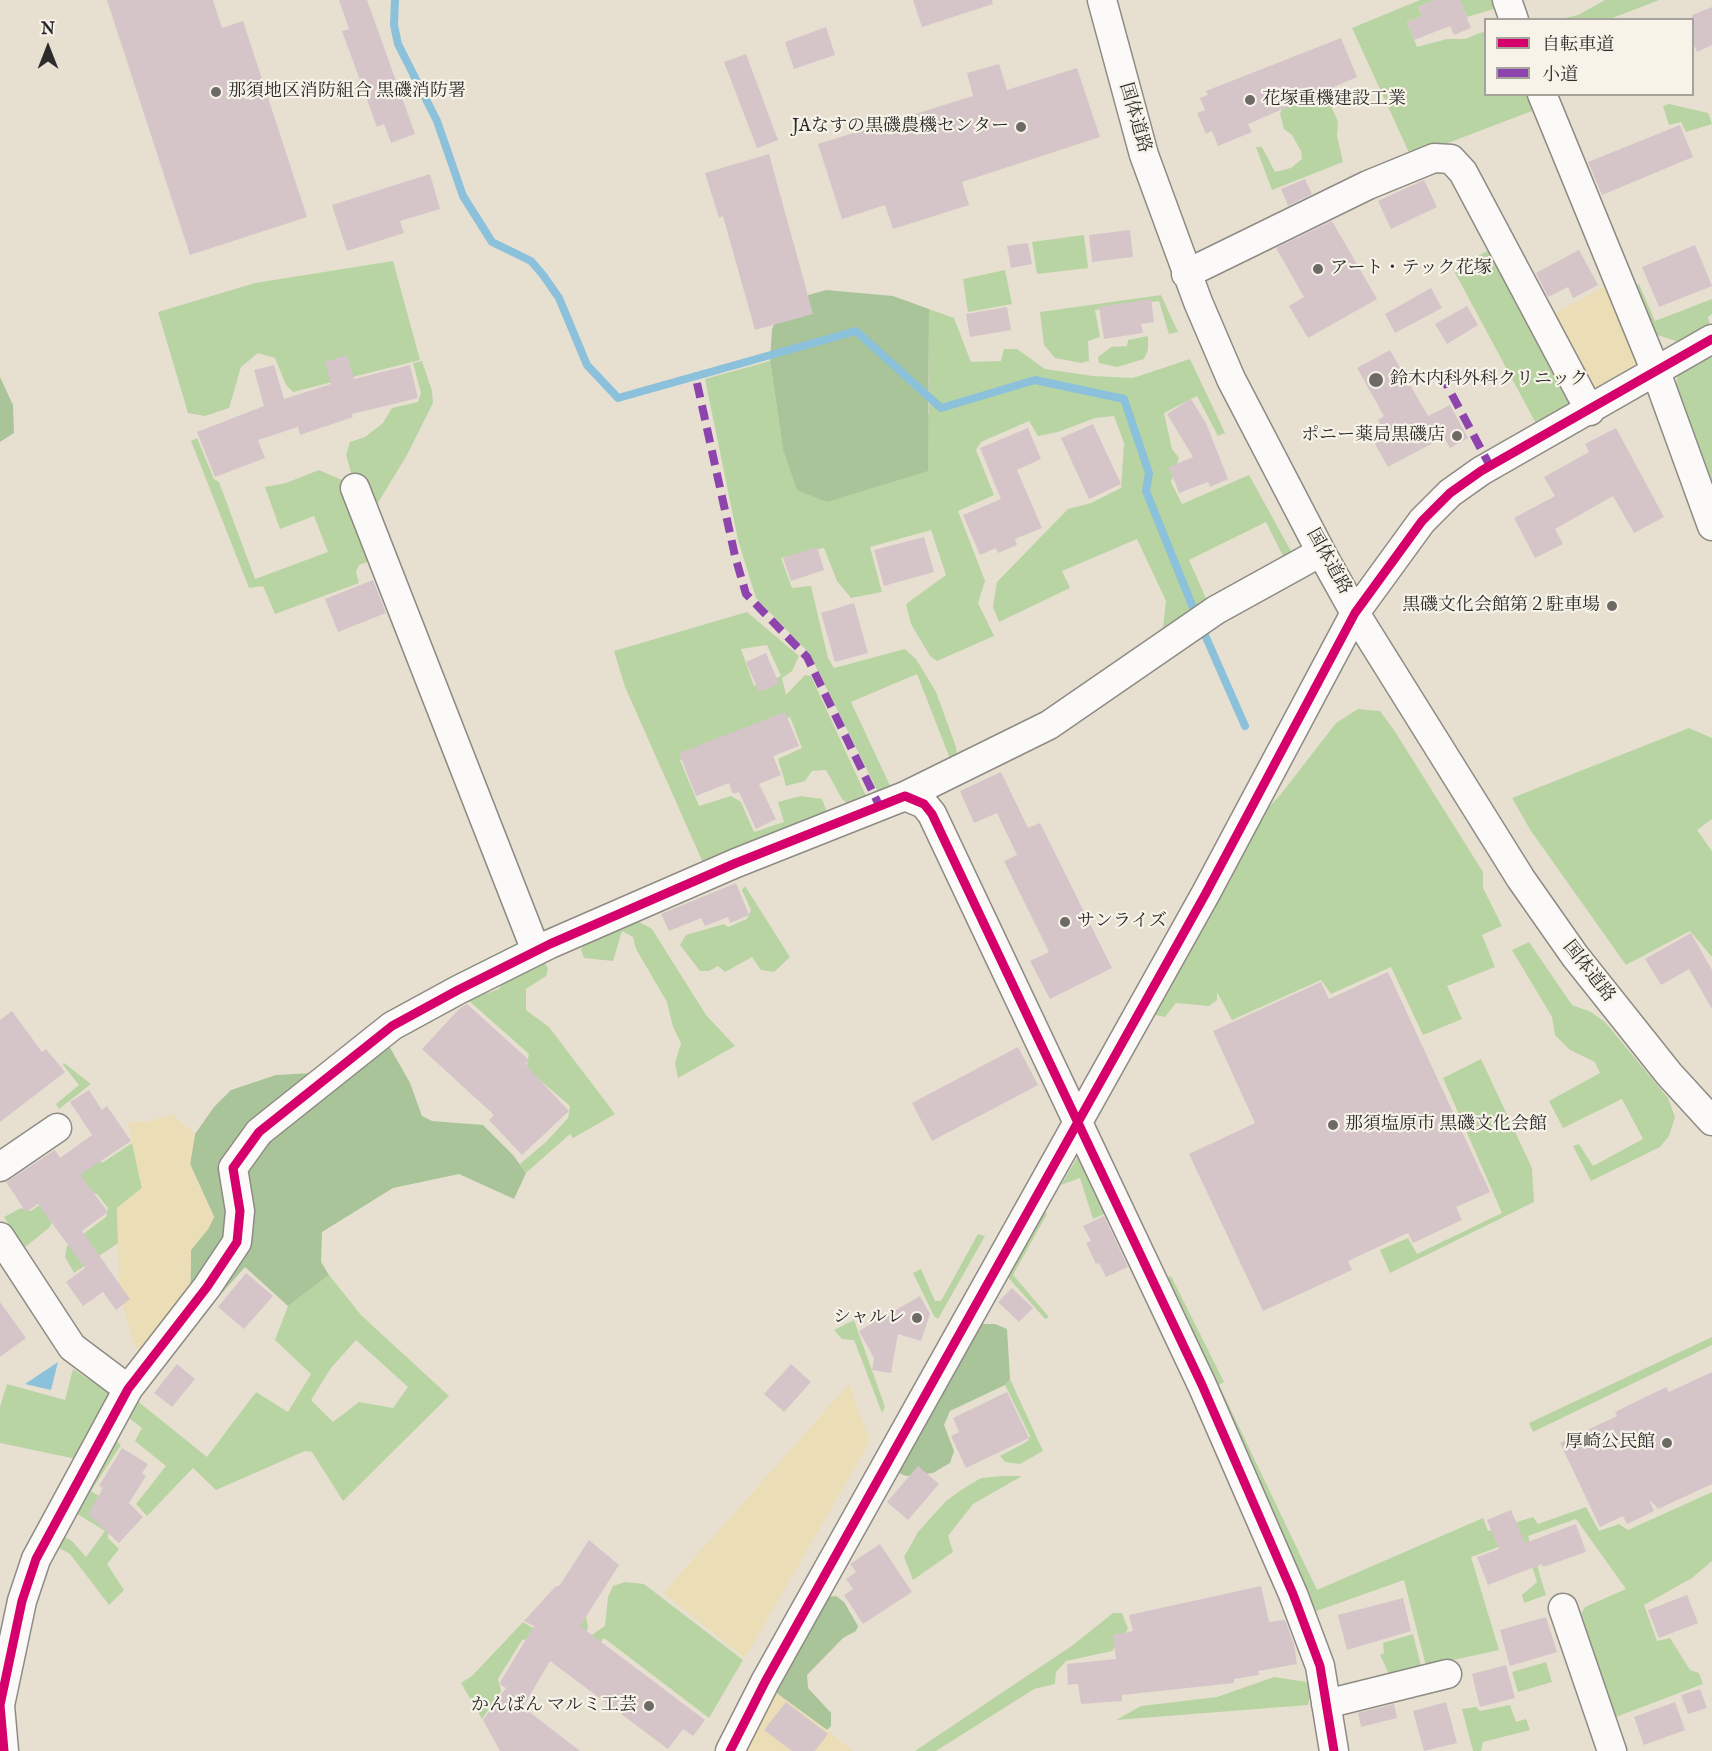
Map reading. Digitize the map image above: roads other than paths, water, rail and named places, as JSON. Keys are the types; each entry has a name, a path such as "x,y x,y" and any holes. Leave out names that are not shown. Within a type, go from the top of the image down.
{"street":[{"name":"国体道路","path":"1102,0 1144,155 1186,274 1231,379 1321,552 1355,613 1480,817 1575,956 1669,1074 1712,1121"},
{"path":"1507,0 1513,18"},
{"path":"1543,96 1656,372 1712,526"},
{"path":"1186,274 1368,184 1434,158 1451,159 1463,172 1590,411"},
{"path":"730,1751 765,1682 1206,893 1355,613 1422,521 1450,493 1481,471 1590,411 1712,339"},
{"path":"355,488 536,951"},
{"path":"4,1751 0,1705 17,1622 36,1559 128,1389 207,1287 237,1242 240,1211 233,1168 259,1132 392,1026 536,951 736,863 905,796 1049,725 1216,610 1321,552"},
{"path":"905,796 924,804 932,814 1202,1385 1293,1594 1320,1666 1334,1751"},
{"path":"0,1167 57,1128"},
{"path":"0,1237 72,1347 128,1389"},
{"path":"1563,1608 1612,1751"},
{"path":"1326,1704 1447,1674"}],"water":[{"path":"58,1362 51,1390 25,1384"}],"waterway":[{"path":"395,0 394,25 398,44 437,121 463,196 492,242 531,261 543,275 559,298 587,365 618,398 856,331 941,408 1035,380 1124,399 1149,473 1146,491 1196,615"},
{"path":"1201,626 1245,726"}],"place":[{"name":"那須地区消防組合 黒磯消防署","path":"216,92"},
{"name":"花塚重機建設工業","path":"1250,100"},
{"name":"JAなすの黒磯農機センター","path":"1021,127"},
{"name":"アート・テック花塚","path":"1318,269"},
{"name":"鈴木内科外科クリニック","path":"1376,380"},
{"name":"ポニー薬局黒磯店","path":"1457,436"},
{"name":"黒磯文化会館第２駐車場","path":"1612,606"},
{"name":"サンライズ","path":"1065,922"},
{"name":"那須塩原市 黒磯文化会館","path":"1333,1125"},
{"name":"シャルレ","path":"917,1318"},
{"name":"厚崎公民館","path":"1667,1443"},
{"name":"かんばん マルミ工芸","path":"649,1706"}]}
